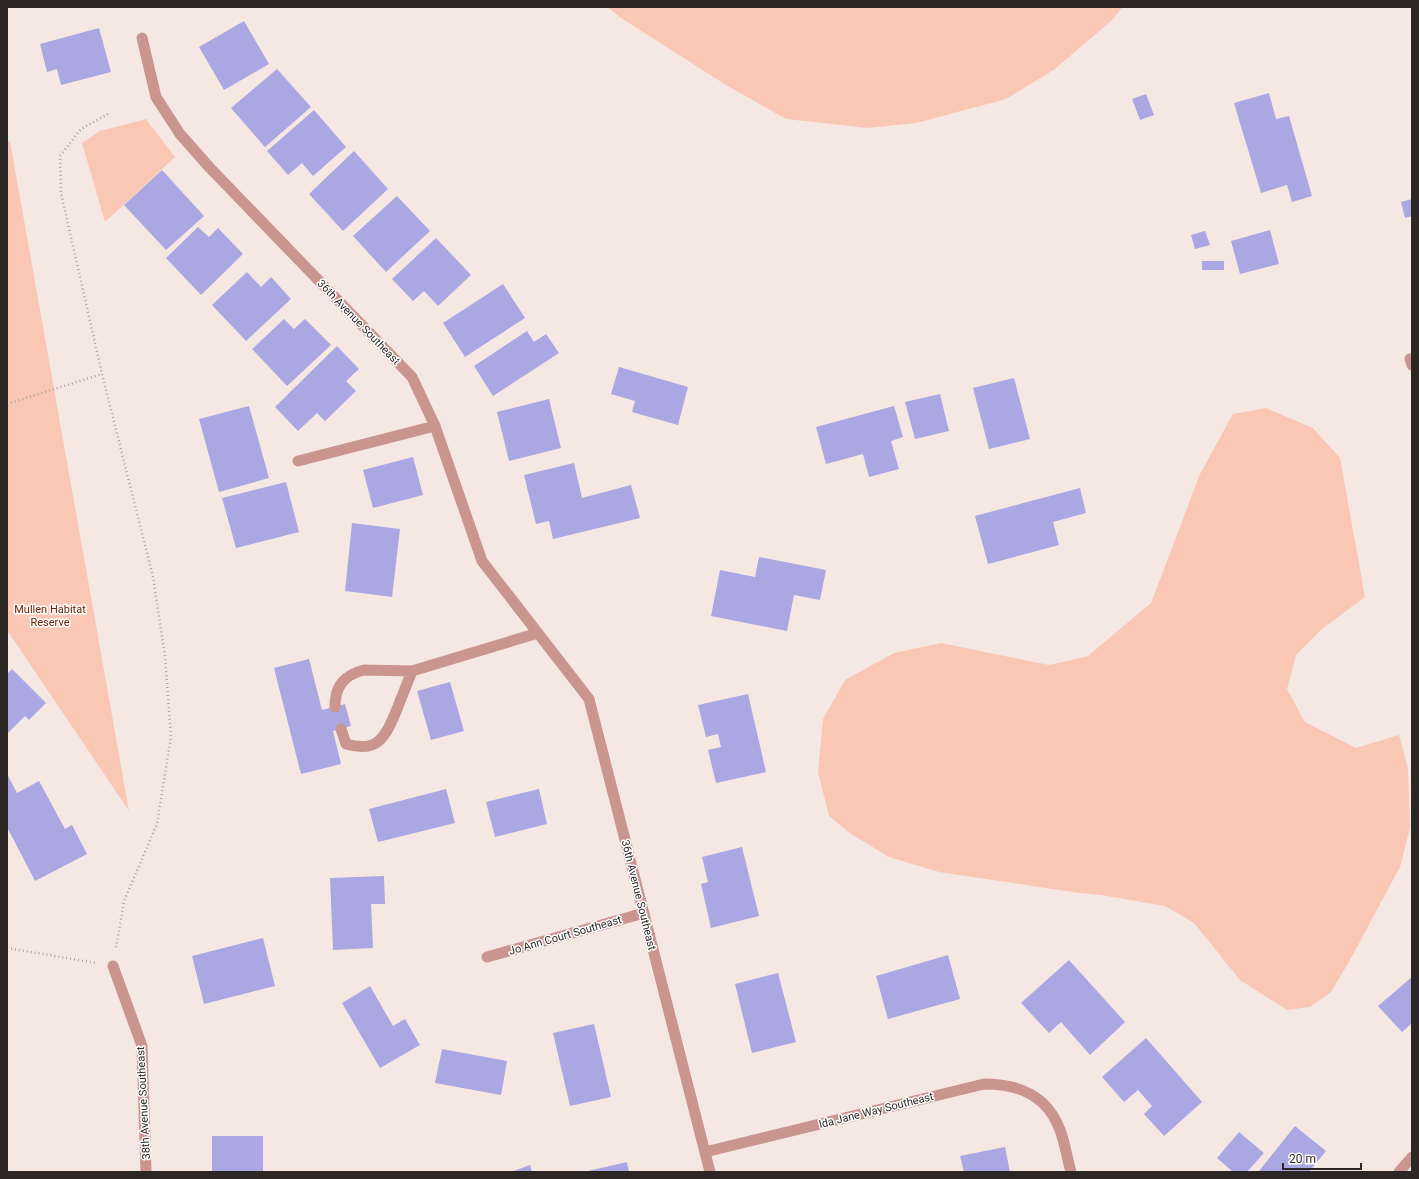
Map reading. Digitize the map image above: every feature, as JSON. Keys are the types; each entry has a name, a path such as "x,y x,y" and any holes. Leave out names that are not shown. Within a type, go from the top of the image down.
{"street":[{"name":"36th Avenue Southeast","path":"142,38 156,97 180,134 210,168 412,377 434,426 482,561 589,699 710,1172"},
{"path":"298,461 434,426"},
{"path":"335,707 335,696 339,687 343,681 357,672 364,670 412,671 538,633"},
{"path":"341,729 346,744 356,747 368,746 385,736 412,671"},
{"name":"Jo Ann Court Southeast","path":"487,957 644,913"},
{"name":"38th Avenue Southeast","path":"113,966 142,1046 146,1172"},
{"name":"Ida Jane Way Southeast","path":"705,1152 984,1084 1000,1084 1016,1087 1031,1094 1044,1104 1054,1116 1061,1131 1071,1172"},
{"path":"1399,1172 1412,1157"}],"path":[{"path":"7,948 113,966 124,902 157,824 171,737 165,656 153,577 102,374 61,193 60,156 81,129 108,114"},
{"path":"7,404 102,374"}],"green space":[{"path":"607,7 1123,7 1111,21 1055,69 1006,99 916,123 868,128 786,119 726,85 621,18"},
{"path":"146,119 175,157 105,222 82,143 100,131"},
{"name":"Mullen Habitat Reserve","path":"10,141 129,811 9,633 7,634 7,142"},
{"path":"1266,408 1313,428 1340,458 1365,597 1322,629 1296,655 1287,689 1305,722 1356,748 1399,735 1408,769 1410,828 1400,867 1331,992 1310,1007 1287,1010 1240,980 1194,923 1165,906 1101,895 939,872 889,857 851,834 829,816 818,772 823,719 845,680 894,653 941,643 1049,665 1088,656 1151,603 1200,474 1233,414"}],"building":[{"path":"244,21 269,64 224,90 199,47"},
{"path":"99,28 111,72 61,85 57,69 47,72 40,44"},
{"path":"277,69 311,107 265,147 231,108"},
{"path":"1269,93 1276,119 1289,116 1312,196 1292,202 1287,185 1261,193 1234,103"},
{"path":"1146,94 1154,115 1140,120 1132,99"},
{"path":"314,110 346,147 313,176 302,163 288,175 267,151"},
{"path":"354,151 388,189 343,231 309,194"},
{"path":"162,170 204,216 166,250 124,205"},
{"path":"397,196 430,231 386,272 353,236"},
{"path":"1412,199 1412,216 1405,218 1401,202"},
{"path":"198,227 209,237 218,228 243,254 201,295 166,258"},
{"path":"1270,230 1279,264 1240,274 1231,241"},
{"path":"1205,231 1210,245 1195,249 1191,235"},
{"path":"436,238 471,275 438,306 424,291 413,301 392,279"},
{"path":"1202,261 1224,261 1224,270 1202,270"},
{"path":"247,272 261,287 271,277 291,299 246,341 212,305"},
{"path":"503,284 525,318 465,357 443,323"},
{"path":"284,319 294,329 305,319 331,345 287,386 252,349"},
{"path":"527,331 534,342 546,334 559,353 493,396 474,366"},
{"path":"337,346 359,369 346,381 356,391 325,421 317,413 298,431 275,407"},
{"path":"619,367 688,387 678,425 632,412 635,401 611,394"},
{"path":"1014,378 1030,439 989,449 973,388"},
{"path":"940,394 949,431 915,439 905,402"},
{"path":"549,399 561,448 509,461 497,412"},
{"path":"249,406 269,478 219,492 199,419"},
{"path":"894,406 903,437 891,441 899,469 869,477 863,454 826,464 816,427"},
{"path":"413,457 423,495 373,508 363,470"},
{"path":"574,463 582,498 631,485 640,518 553,539 549,521 536,524 524,475"},
{"path":"286,482 299,532 236,548 222,498"},
{"path":"1080,488 1086,513 1053,522 1059,545 988,564 975,516"},
{"path":"352,523 400,529 392,597 345,591"},
{"path":"759,557 826,570 820,600 794,595 787,631 711,616 720,570 755,577"},
{"path":"309,659 322,710 345,704 351,726 333,731 341,764 301,774 274,668"},
{"path":"12,669 46,703 29,720 25,716 7,734 7,674"},
{"path":"450,682 464,731 431,740 417,691"},
{"path":"748,694 766,772 716,783 708,750 721,747 718,734 706,737 698,705"},
{"path":"7,774 17,793 39,781 65,829 72,825 87,854 35,881 7,827"},
{"path":"446,789 455,823 378,842 369,809"},
{"path":"539,789 547,824 495,837 486,802"},
{"path":"742,847 759,916 711,928 701,884 708,882 702,857"},
{"path":"384,876 385,904 371,904 373,948 333,950 330,878"},
{"path":"263,938 275,986 204,1004 192,956"},
{"path":"948,955 960,999 888,1019 876,976"},
{"path":"1069,960 1125,1022 1090,1055 1061,1022 1049,1033 1021,1003"},
{"path":"778,973 796,1042 752,1053 735,984"},
{"path":"1412,977 1412,1023 1402,1032 1378,1006"},
{"path":"370,986 393,1026 405,1019 420,1045 380,1068 342,1003"},
{"path":"594,1024 611,1097 570,1106 553,1033"},
{"path":"1146,1038 1202,1102 1164,1136 1144,1114 1152,1106 1138,1090 1124,1102 1102,1077"},
{"path":"442,1049 507,1061 501,1095 435,1083"},
{"path":"1295,1126 1326,1151 1309,1172 1259,1171"},
{"path":"1239,1132 1264,1153 1247,1172 1233,1172 1217,1158"},
{"path":"212,1136 263,1136 263,1172 212,1172"},
{"path":"1005,1147 1010,1172 964,1172 960,1156"},
{"path":"627,1162 629,1172 588,1172 588,1171"},
{"path":"530,1165 532,1172 511,1172"}]}
